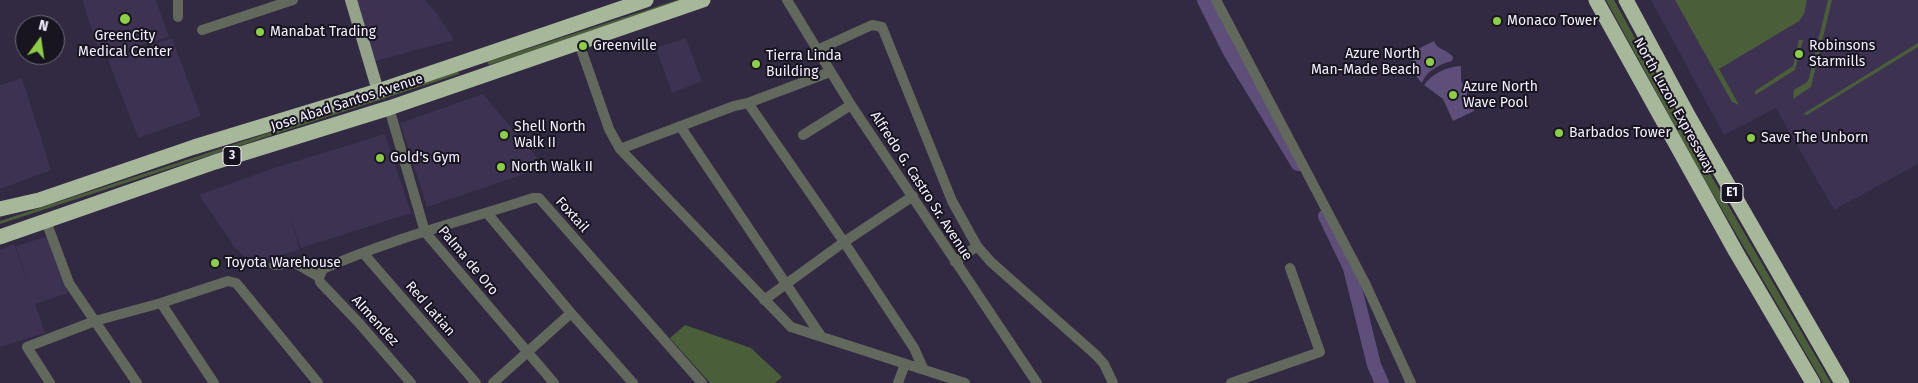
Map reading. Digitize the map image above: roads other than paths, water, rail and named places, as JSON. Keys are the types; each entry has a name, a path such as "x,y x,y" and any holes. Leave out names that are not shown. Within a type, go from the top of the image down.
{"highway":[{"name":"Jose Abad Santos Avenue","path":"2,211 194,147 479,58 646,0"},
{"name":"Jose Abad Santos Avenue","path":"0,237 215,162 389,108 703,0"},
{"name":"North Luzon Expressway","path":"1626,0 1723,178 1842,383"},
{"name":"North Luzon Expressway","path":"1597,2 1736,252 1813,383"},
{"path":"479,58 488,74"},
{"path":"458,64 466,81"}],"main road":[{"path":"351,0 378,91"}],"street":[{"path":"178,0 178,17"},
{"path":"202,30 293,0"},
{"name":"Alfredo G. Castro Sr. Avenue","path":"788,0 830,72 1037,383"},
{"path":"1216,0 1365,283 1411,383"},
{"path":"817,50 872,25 882,27 949,193 977,246 991,262 1096,355 1104,364 1113,383"},
{"path":"579,43 609,129 620,149 791,327 965,383"},
{"path":"620,149 830,72"},
{"path":"748,103 844,242 914,348 923,368"},
{"path":"803,135 852,105"},
{"name":"Palma de Oro","path":"389,108 425,232 554,383"},
{"path":"680,126 821,336"},
{"path":"764,300 844,242 913,196"},
{"name":"Foxtail","path":"319,277 323,269 425,232 533,198 539,198 702,383"},
{"path":"487,213 633,383"},
{"path":"46,222 69,283 137,383"},
{"path":"955,262 977,246"},
{"name":"Red Latian","path":"364,254 476,383"},
{"path":"274,266 295,263 319,277"},
{"path":"1232,383 1320,352 1290,268"},
{"name":"Almendez","path":"319,277 320,282 359,323 405,381"},
{"path":"50,383 27,347 95,321 161,303 228,281 236,283 317,383"},
{"path":"161,303 214,383"},
{"path":"493,383 571,313"},
{"path":"898,383 906,364"}],"waterway":[{"path":"1204,0 1230,52 1298,164"},
{"path":"1325,216 1350,268 1374,365 1382,383"}],"place":[{"name":"GreenCity Medical Center","path":"125,19"},
{"name":"Monaco Tower","path":"1497,21"},
{"name":"Manabat Trading","path":"260,32"},
{"name":"Greenville","path":"583,46"},
{"name":"Robinsons Starmills","path":"1799,54"},
{"name":"Azure North Man-Made Beach","path":"1430,62"},
{"name":"Tierra Linda Building","path":"756,64"},
{"name":"Azure North Wave Pool","path":"1453,95"},
{"name":"Barbados Tower","path":"1559,133"},
{"name":"Shell North Walk II","path":"504,135"},
{"name":"Save The Unborn","path":"1751,138"},
{"name":"Gold's Gym","path":"380,158"},
{"name":"North Walk II","path":"501,167"},
{"name":"Toyota Warehouse","path":"215,263"}]}
